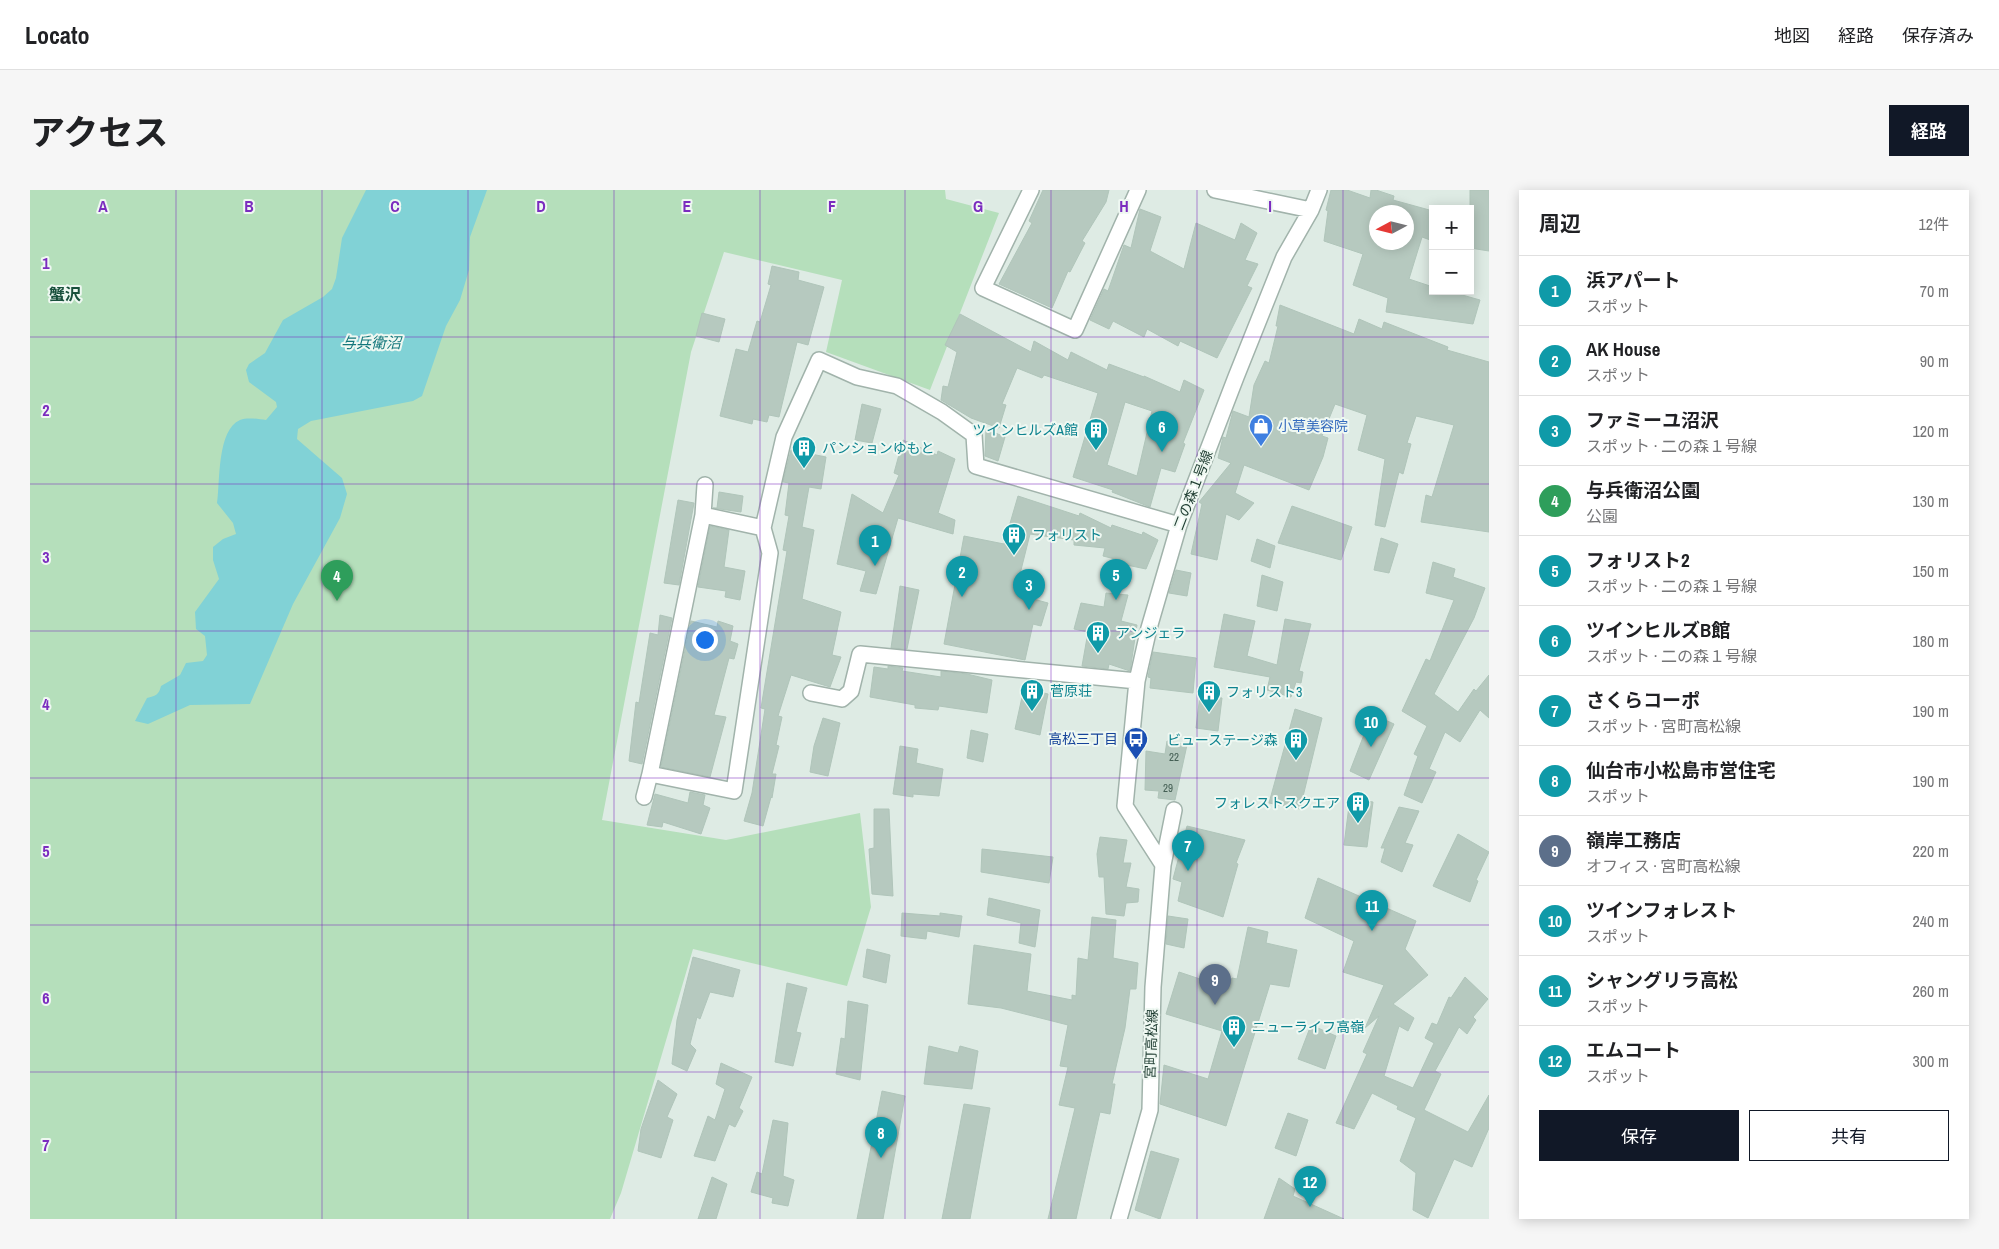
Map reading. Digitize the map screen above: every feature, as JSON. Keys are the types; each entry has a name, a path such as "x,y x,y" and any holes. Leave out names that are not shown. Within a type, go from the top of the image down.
{"street":[{"path":"1031,190 984,288 1075,330 1138,190"},
{"path":"1215,190 1311,210"},
{"name":"二の森１号線","path":"1163,864 1125,806 1137,681 1149,628 1179,525 1284,257 1311,210 1319,190"},
{"path":"650,774 734,791 770,553 763,528 784,437 819,360 857,377 897,386 942,412 974,435 976,466 1179,525"},
{"path":"644,797 703,515 705,485"},
{"path":"703,515 763,528"},
{"path":"811,692 842,699 851,691 860,654 1137,681"},
{"name":"宮町高松線","path":"1119,1219 1150,1110 1153,987 1163,864 1174,810"}],"green space":[{"path":"30,190 945,190 946,199 999,213 930,390 826,352 842,280 724,252 691,352 602,820 726,840 860,813 871,907 847,986 693,949 621,1193 610,1219 30,1219"}],"water":[{"name":"与兵衛沼","path":"366,190 487,190 470,237 469,270 460,300 446,326 422,396 413,401 311,421 298,429 297,439 342,478 347,494 340,518 293,604 250,704 190,705 148,724 135,721 147,698 156,695 161,686 180,675 186,663 203,661 207,655 205,636 196,629 195,612 219,579 213,560 213,547 223,539 236,534 233,523 217,503 223,445 227,434 240,420 249,418 266,420 277,407 276,402 249,382 246,370 249,364 265,353 283,320 323,297 332,289 336,278 342,238"}],"building":[{"path":"1043,190 1109,190 1106,202 1082,241 1085,243 1070,272 1068,271 1052,308 999,284 1032,223 1029,221"},
{"path":"1331,190 1347,190 1370,198 1371,190 1376,190 1394,196 1393,200 1411,205 1369,205 1369,250 1414,250 1414,206 1429,210 1429,240 1422,237 1409,279 1429,286 1429,295 1462,295 1480,300 1473,324 1386,312 1388,298 1353,285 1363,254 1324,241 1328,211 1326,210"},
{"path":"1470,190 1489,190 1489,251 1474,249 1474,205 1470,205"},
{"path":"1140,209 1161,217 1150,251 1184,269 1196,223 1235,240 1241,223 1257,233 1245,260 1258,264 1247,286 1252,288 1217,358 1180,341 1178,346 1147,329 1144,337 1113,321 1109,329 1090,320 1104,289 1108,291 1124,245 1131,248"},
{"path":"772,266 799,272 798,280 824,287 808,345 797,342 779,417 769,415 767,422 753,419 752,424 720,416 736,349 748,352 757,321 760,322 771,285 768,284"},
{"path":"1280,305 1354,334 1359,319 1382,329 1384,322 1448,347 1447,350 1489,362 1489,532 1421,522 1426,495 1432,497 1454,425 1416,416 1407,443 1411,444 1403,474 1399,472 1385,527 1375,525 1385,459 1358,450 1367,415 1335,404 1322,436 1328,438 1323,457 1309,490 1244,465 1235,493 1254,503 1239,520 1226,514 1217,560 1191,554 1202,504 1199,502 1231,463 1218,458 1223,437 1226,438 1233,411 1249,417 1254,385 1265,361 1269,363 1278,326 1276,326"},
{"path":"702,313 725,319 719,342 696,336"},
{"path":"960,314 1031,352 1034,341 1068,360 1071,352 1107,370 1109,364 1144,376 1180,392 1184,380 1204,390 1183,443 1185,444 1175,472 1161,468 1150,507 1112,492 1113,490 1073,477 1098,393 1044,375 1042,378 1017,368 1002,404 1006,405 999,428 971,418 941,400 943,386 948,387 957,352 945,345","holes":["1125,402 1152,411 1137,476 1107,465"]},
{"path":"862,404 881,409 872,443 855,440"},
{"path":"986,429 1005,437 998,461 985,456"},
{"path":"903,440 937,455 938,451 955,459 938,513 955,520 953,534 898,518 876,594 860,591 866,571 837,564 852,494 883,513 899,475 894,473"},
{"path":"791,450 826,457 821,489 809,487 802,527 814,530 802,599 841,612 832,655 841,657 830,687 791,675 778,716 782,717 776,745 779,746 772,774 776,774 772,798 763,826 744,821 752,793 765,709 761,708 787,551 783,550 789,516 785,515 789,483 783,482"},
{"path":"719,492 743,496 741,512 713,508 717,508"},
{"path":"1018,496 1079,516 1080,513 1111,528 1112,525 1142,535 1143,532 1158,540 1146,569 1122,564 1123,561 1103,556 1105,548 1074,545 1074,540 1030,534 1015,594 1048,603 1041,626 1033,624 1025,660 944,644 964,536 1004,544"},
{"path":"678,500 694,503 679,585 664,583"},
{"path":"1292,506 1352,527 1341,560 1278,543"},
{"path":"710,526 729,530 724,567 745,571 740,600 725,597 726,591 698,587"},
{"path":"1381,538 1398,544 1389,573 1374,570"},
{"path":"1257,539 1275,546 1270,568 1251,561"},
{"path":"1433,562 1455,569 1453,577 1485,588 1474,618 1434,694 1458,712 1474,689 1476,691 1489,675 1489,718 1480,710 1460,742 1445,732 1429,769 1436,772 1422,803 1404,795 1418,756 1414,754 1427,726 1402,711 1426,659 1430,661 1454,600 1426,593"},
{"path":"1176,570 1191,573 1187,596 1169,593"},
{"path":"1262,575 1283,582 1277,611 1257,606"},
{"path":"900,586 919,590 907,649 891,648"},
{"path":"1106,593 1128,595 1121,621 1137,625 1130,671 1109,664 1108,669 1082,666 1088,632 1074,629 1081,603 1104,607"},
{"path":"1224,614 1255,621 1247,656 1277,665 1285,619 1311,624 1299,671 1303,672 1301,683 1296,682 1291,697 1267,690 1270,677 1214,667"},
{"path":"660,615 672,618 642,764 629,761 636,702 639,703 650,633 658,635"},
{"path":"691,621 717,627 718,621 733,626 730,641 738,644 734,659 729,658 714,715 726,717 710,777 661,767"},
{"path":"1153,652 1196,658 1193,693 1150,688 1151,678 1148,677"},
{"path":"888,666 903,668 902,671 941,677 941,671 967,674 992,680 987,713 939,706 938,710 915,708 915,705 870,697 874,667 888,669"},
{"name":"菅原荘","path":"1024,688 1048,694 1040,735 1015,729"},
{"name":"フォリスト3","path":"1200,695 1222,698 1218,731 1196,728"},
{"name":"ビューステージ森","path":"1295,709 1322,718 1300,809 1269,803"},
{"path":"1372,714 1394,724 1369,780 1350,771"},
{"path":"823,718 840,723 828,776 810,772 814,746"},
{"path":"971,730 988,734 983,762 967,758"},
{"path":"1167,741 1187,745 1175,800 1158,798 1159,791 1145,790 1146,751 1165,754"},
{"path":"900,746 918,749 916,763 943,769 939,796 913,794 913,797 893,794"},
{"path":"690,792 705,795 703,805 710,808 701,834 663,822 662,827 647,825 655,794 688,803"},
{"name":"フォレストスクエア","path":"1350,798 1373,802 1367,847 1344,845"},
{"path":"1399,807 1419,811 1405,843 1413,845 1402,872 1381,862 1385,848 1381,848"},
{"path":"874,809 889,809 893,896 872,894 869,849 874,848"},
{"path":"1187,826 1245,840 1236,863 1238,864 1223,917 1178,901 1182,882 1173,879"},
{"path":"1458,834 1489,852 1476,880 1478,881 1470,902 1433,886"},
{"path":"1100,837 1127,840 1123,863 1131,863 1126,887 1139,889 1138,902 1126,903 1124,916 1106,914 1104,877 1099,877 1097,854"},
{"path":"982,849 1053,857 1049,883 981,872"},
{"path":"1318,878 1416,921 1405,949 1428,975 1393,1004 1414,1018 1408,1031 1399,1026 1384,1076 1413,1088 1434,1043 1425,1038 1432,1023 1437,1025 1449,997 1451,998 1465,977 1488,999 1473,1017 1476,1020 1467,1034 1459,1027 1435,1071 1441,1074 1424,1110 1468,1132 1489,1095 1489,1128 1472,1167 1454,1159 1428,1218 1413,1210 1416,1173 1400,1161 1416,1118 1397,1109 1398,1106 1372,1093 1354,1129 1336,1123 1367,1054 1363,1052 1379,1016 1365,1028 1384,985 1343,972 1354,941 1305,918"},
{"path":"989,898 1040,910 1035,947 1019,943 1021,923 987,915"},
{"path":"902,913 940,916 940,913 962,916 959,937 927,931 926,939 901,936"},
{"path":"1168,916 1188,919 1184,948 1166,944"},
{"path":"1092,917 1116,920 1113,958 1138,963 1136,989 1130,989 1125,1028 1112,1084 1115,1084 1110,1114 1100,1112 1076,1219 1048,1219 1075,1108 1059,1105 1068,1067 1060,1066 1068,1025 1001,1008 968,1004 974,945 1031,954 1027,991 1072,1000 1072,995 1076,996 1078,958 1088,960"},
{"name":"ニューライフ高嶺","path":"1248,927 1268,932 1266,943 1297,950 1289,987 1270,984 1226,1126 1160,1104 1164,1065 1208,1079 1222,1031 1166,1014 1179,972 1227,988 1232,978 1237,979"},
{"path":"867,949 890,955 886,983 863,977"},
{"path":"693,957 740,970 733,997 710,992 700,1019 697,1017 690,1044 696,1050 687,1071 672,1064 677,1020"},
{"path":"787,983 807,988 796,1032 801,1033 793,1066 775,1062"},
{"path":"848,1001 868,1005 860,1080 836,1074 841,1038 845,1039"},
{"path":"1311,1025 1336,1036 1325,1069 1298,1059"},
{"path":"929,1046 958,1053 960,1046 978,1051 972,1089 924,1084"},
{"path":"721,1063 752,1077 739,1108 743,1111 735,1127 729,1124 715,1161 694,1156 708,1116 715,1120 725,1089 716,1084"},
{"path":"658,1080 677,1094 667,1117 673,1120 661,1158 638,1151 641,1129"},
{"path":"882,1091 905,1096 883,1219 857,1219"},
{"path":"964,1104 990,1108 970,1219 942,1219"},
{"path":"1288,1113 1308,1120 1296,1156 1275,1148"},
{"path":"773,1120 788,1123 783,1176 794,1180 788,1206 772,1203 773,1198 751,1192 757,1172 762,1174"},
{"path":"1151,1151 1179,1159 1160,1219 1135,1210"},
{"path":"712,1177 727,1184 716,1219 698,1219"},
{"path":"1279,1178 1295,1189 1293,1196 1344,1219 1264,1219"}],"place":[{"name":"小草美容院","path":"1261,447"},
{"name":"ツインヒルズA館","path":"1096,451"},
{"name":"ツインヒルズB館","path":"1162,452"},
{"name":"パンションゆもと","path":"804,469"},
{"name":"フォリスト","path":"1014,556"},
{"name":"浜アパート","path":"875,566"},
{"name":"AK House","path":"962,597"},
{"name":"フォリスト2","path":"1116,600"},
{"name":"与兵衛沼公園","path":"337,601"},
{"name":"ファミーユ沼沢","path":"1029,610"},
{"name":"アンジェラ","path":"1098,654"},
{"name":"菅原荘","path":"1032,712"},
{"name":"フォリスト3","path":"1209,713"},
{"name":"ツインフォレスト","path":"1371,747"},
{"name":"高松三丁目","path":"1136,760"},
{"name":"ビューステージ森","path":"1296,761"},
{"name":"フォレストスクエア","path":"1358,824"},
{"name":"さくらコーポ","path":"1188,871"},
{"name":"シャングリラ高松","path":"1372,931"},
{"name":"嶺岸工務店","path":"1215,1005"},
{"name":"ニューライフ高嶺","path":"1234,1048"},
{"name":"仙台市小松島市営住宅","path":"881,1158"},
{"name":"エムコート","path":"1310,1207"}],"district":[{"name":"蟹沢","path":"65,294"}]}
